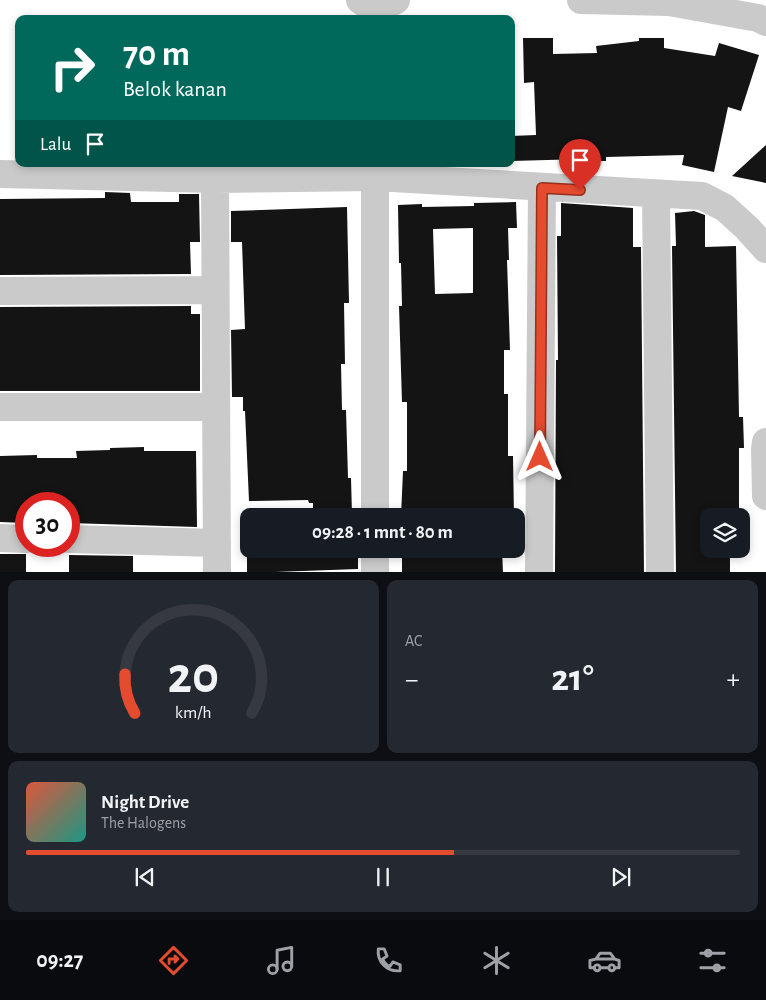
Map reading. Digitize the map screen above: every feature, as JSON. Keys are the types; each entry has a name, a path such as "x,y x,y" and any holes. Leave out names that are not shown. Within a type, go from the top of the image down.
{"street":[{"path":"581,0 669,2 758,18 766,22"},
{"path":"375,171 375,508"},
{"path":"0,174 215,179 375,171 542,188 702,196 725,208 766,249"},
{"path":"215,179 217,572"},
{"path":"539,572 542,188"},
{"path":"656,194 660,572"},
{"path":"0,291 215,290"},
{"path":"0,407 216,407"},
{"path":"766,442 766,496"},
{"path":"0,538 15,539"},
{"path":"80,540 217,543"},
{"path":"375,558 375,572"}],"building":[{"path":"523,38 553,38 553,54 597,53 596,46 639,41 639,38 664,38 664,48 715,56 719,43 759,55 741,111 728,107 714,172 682,165 684,155 606,157 606,161 584,161 584,159 515,161 515,136 536,135 534,82 524,83"},
{"path":"766,145 766,183 732,176"},
{"path":"105,192 130,193 131,202 179,202 179,194 199,194 200,242 190,242 191,274 0,275 0,199 105,198"},
{"path":"516,202 517,228 508,228 509,260 507,260 510,350 504,350 504,394 508,394 508,456 513,456 514,508 401,508 403,471 407,471 407,402 402,402 399,306 402,306 398,205 422,204 422,207 474,206 474,203","holes":["473,228 473,293 435,294 433,229"]},
{"path":"561,203 633,208 633,247 641,247 644,572 555,572 556,360 558,360 557,236 561,236"},
{"path":"347,207 349,303 344,303 345,364 341,364 342,410 346,410 348,478 351,478 352,508 313,508 313,503 309,503 308,500 249,501 243,397 232,397 231,330 245,329 242,242 231,242 231,211"},
{"path":"694,211 705,215 705,247 736,246 739,417 743,417 744,448 739,448 739,508 700,508 700,558 730,558 730,572 676,572 672,246 676,246 675,213"},
{"path":"191,306 191,314 200,314 200,391 0,391 0,307"},
{"path":"144,447 144,451 196,451 197,527 80,523 80,492 15,492 15,523 0,522 0,456 37,455 37,458 77,458 76,451 110,450 110,448"},
{"path":"0,554 15,554 15,557 26,557 26,572 0,572"},
{"path":"80,555 133,556 133,572 69,572 69,557 80,557"},
{"path":"247,558 358,558 358,569 247,572"},
{"path":"402,558 502,558 503,572 402,572"}],"route":[{"path":"540,457 542,188 580,190"}]}
